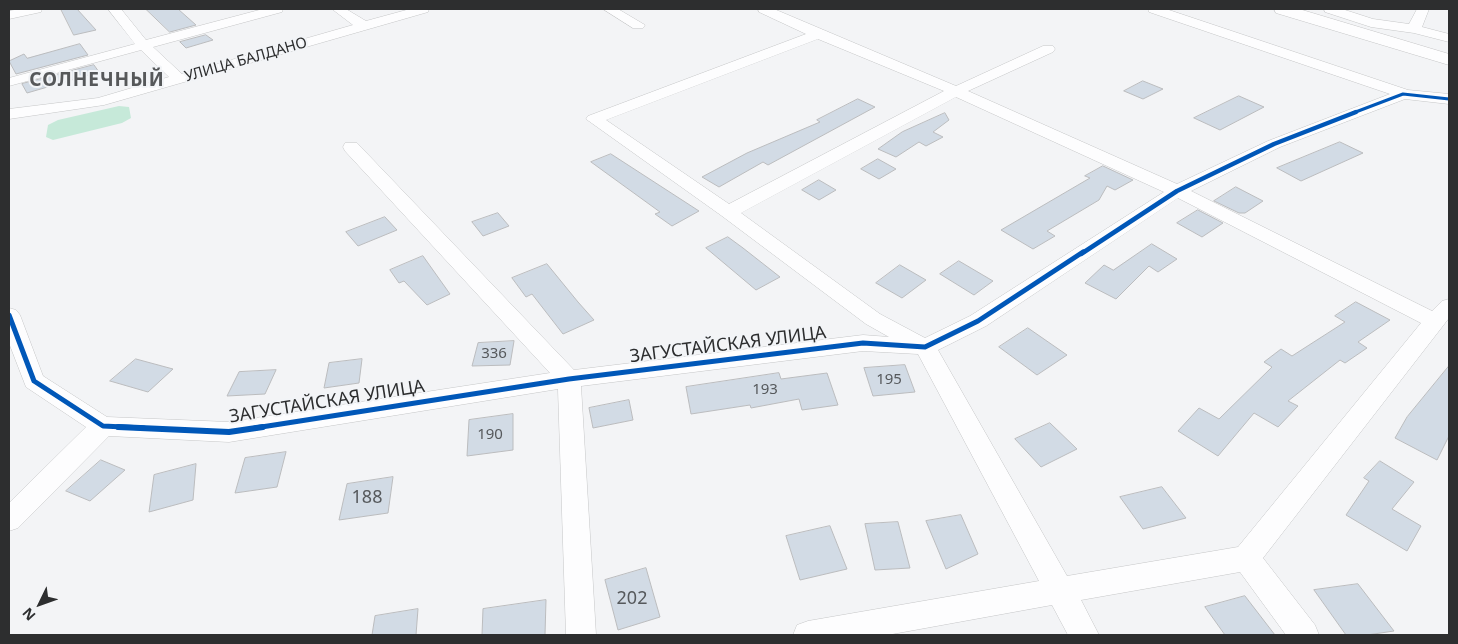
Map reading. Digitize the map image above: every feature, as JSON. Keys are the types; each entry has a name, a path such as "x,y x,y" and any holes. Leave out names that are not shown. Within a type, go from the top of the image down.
{"main road":[{"path":"1282,9 1449,60"}],"street":[{"path":"9,15 36,9"},
{"path":"114,9 143,45 179,79"},
{"path":"9,82 277,9"},
{"path":"338,9 364,26"},
{"name":"УЛИЦА БАЛДАНО","path":"9,114 99,102 423,9"},
{"path":"609,9 638,25"},
{"path":"764,9 818,34 956,91 1176,191 1434,321"},
{"path":"1154,9 1403,94 1449,106"},
{"path":"1330,9 1371,23 1414,29 1449,38"},
{"path":"1414,29 1423,9"},
{"path":"818,34 594,119 728,212 873,319 926,347 1084,635"},
{"path":"728,212 956,91 1048,49"},
{"path":"926,347 978,321 1176,191 1274,144 1403,94 1449,99"},
{"path":"351,147 569,378 580,635"},
{"path":"808,635 1246,558 1434,321 1449,306"},
{"path":"9,315 34,381 103,426 9,520"},
{"name":"ЗАГУСТАЙСКАЯ УЛИЦА","path":"103,426 229,432 569,378 863,343 926,347"},
{"path":"1246,558 1304,635"}],"green space":[{"path":"119,106 129,107 131,118 122,123 53,140 46,137 48,125 58,120"}],"building":[{"path":"61,9 77,9 96,30 74,35"},
{"path":"146,9 178,9 196,25 170,32"},
{"path":"206,35 213,40 186,48 180,42"},
{"path":"80,44 88,55 16,74 9,61 24,54 27,58"},
{"path":"94,65 99,72 27,93 22,84"},
{"path":"1143,81 1163,89 1143,99 1124,91"},
{"path":"1239,96 1264,107 1220,130 1194,118"},
{"path":"858,99 875,107 768,165 763,162 719,187 702,177 747,153 820,122 817,120"},
{"path":"945,113 949,120 933,132 943,137 926,146 919,142 896,157 878,149 902,132"},
{"path":"1340,142 1363,153 1301,181 1277,168"},
{"path":"611,154 699,211 672,226 655,214 660,212 591,162"},
{"path":"878,159 896,169 879,179 861,169"},
{"path":"1103,166 1133,180 1115,190 1107,186 1099,200 1047,231 1055,236 1033,249 1001,230 1090,178 1085,176"},
{"path":"819,180 836,190 819,200 802,190"},
{"path":"1236,187 1263,201 1245,213 1239,213 1214,201"},
{"path":"1198,210 1223,223 1202,237 1177,223"},
{"path":"498,213 509,226 483,236 472,222"},
{"path":"385,217 397,230 358,246 346,232"},
{"path":"728,237 780,277 756,290 706,248"},
{"path":"1152,244 1177,259 1158,272 1149,266 1116,299 1085,283 1104,265 1113,270"},
{"path":"423,256 450,294 427,305 404,281 399,283 390,270"},
{"path":"959,261 993,281 974,295 940,274"},
{"path":"547,264 594,320 563,334 532,294 526,297 512,278"},
{"path":"900,265 926,280 902,298 876,283"},
{"path":"1356,302 1390,320 1358,342 1367,348 1345,363 1340,360 1288,401 1298,406 1278,427 1254,413 1218,456 1178,431 1199,408 1219,419 1272,367 1264,362 1281,349 1292,356 1345,322 1335,316"},
{"path":"1028,328 1067,355 1037,375 999,347"},
{"path":"514,341 510,365 472,366 478,343"},
{"path":"136,359 173,369 148,392 110,381"},
{"path":"362,359 359,383 324,388 329,363"},
{"path":"905,365 915,392 873,396 864,368"},
{"path":"1449,366 1449,436 1437,460 1395,438 1407,417"},
{"path":"276,370 265,394 227,396 239,372"},
{"path":"779,373 781,379 827,373 838,405 802,410 799,399 751,408 750,405 691,414 686,387"},
{"path":"629,400 633,420 593,428 589,408"},
{"path":"513,414 513,450 467,456 469,420"},
{"path":"1050,423 1077,449 1041,467 1015,439"},
{"path":"286,452 277,487 235,493 245,458"},
{"path":"101,460 125,470 90,501 66,491"},
{"path":"1380,461 1414,482 1392,509 1421,526 1407,551 1346,515 1369,481 1364,478"},
{"path":"196,464 193,500 149,512 154,475"},
{"path":"393,477 388,513 339,520 347,484"},
{"path":"1162,487 1186,518 1143,529 1120,497"},
{"path":"961,515 978,554 946,569 926,521"},
{"path":"898,522 910,568 875,570 865,524"},
{"path":"830,526 847,569 800,580 786,536"},
{"path":"646,568 660,617 618,630 605,580"},
{"path":"1358,584 1394,631 1367,635 1346,635 1314,590"},
{"path":"1245,596 1275,635 1225,635 1205,607"},
{"path":"546,600 545,635 482,635 483,609"},
{"path":"418,609 416,635 372,635 375,616"}],"cycle path":[{"path":"9,315 34,381 103,426 229,432 569,379 863,343 925,347 978,321 1177,191 1274,144 1403,94 1449,99"}],"district":[{"name":"СОЛНЕЧНЫЙ","path":"97,81"}]}
